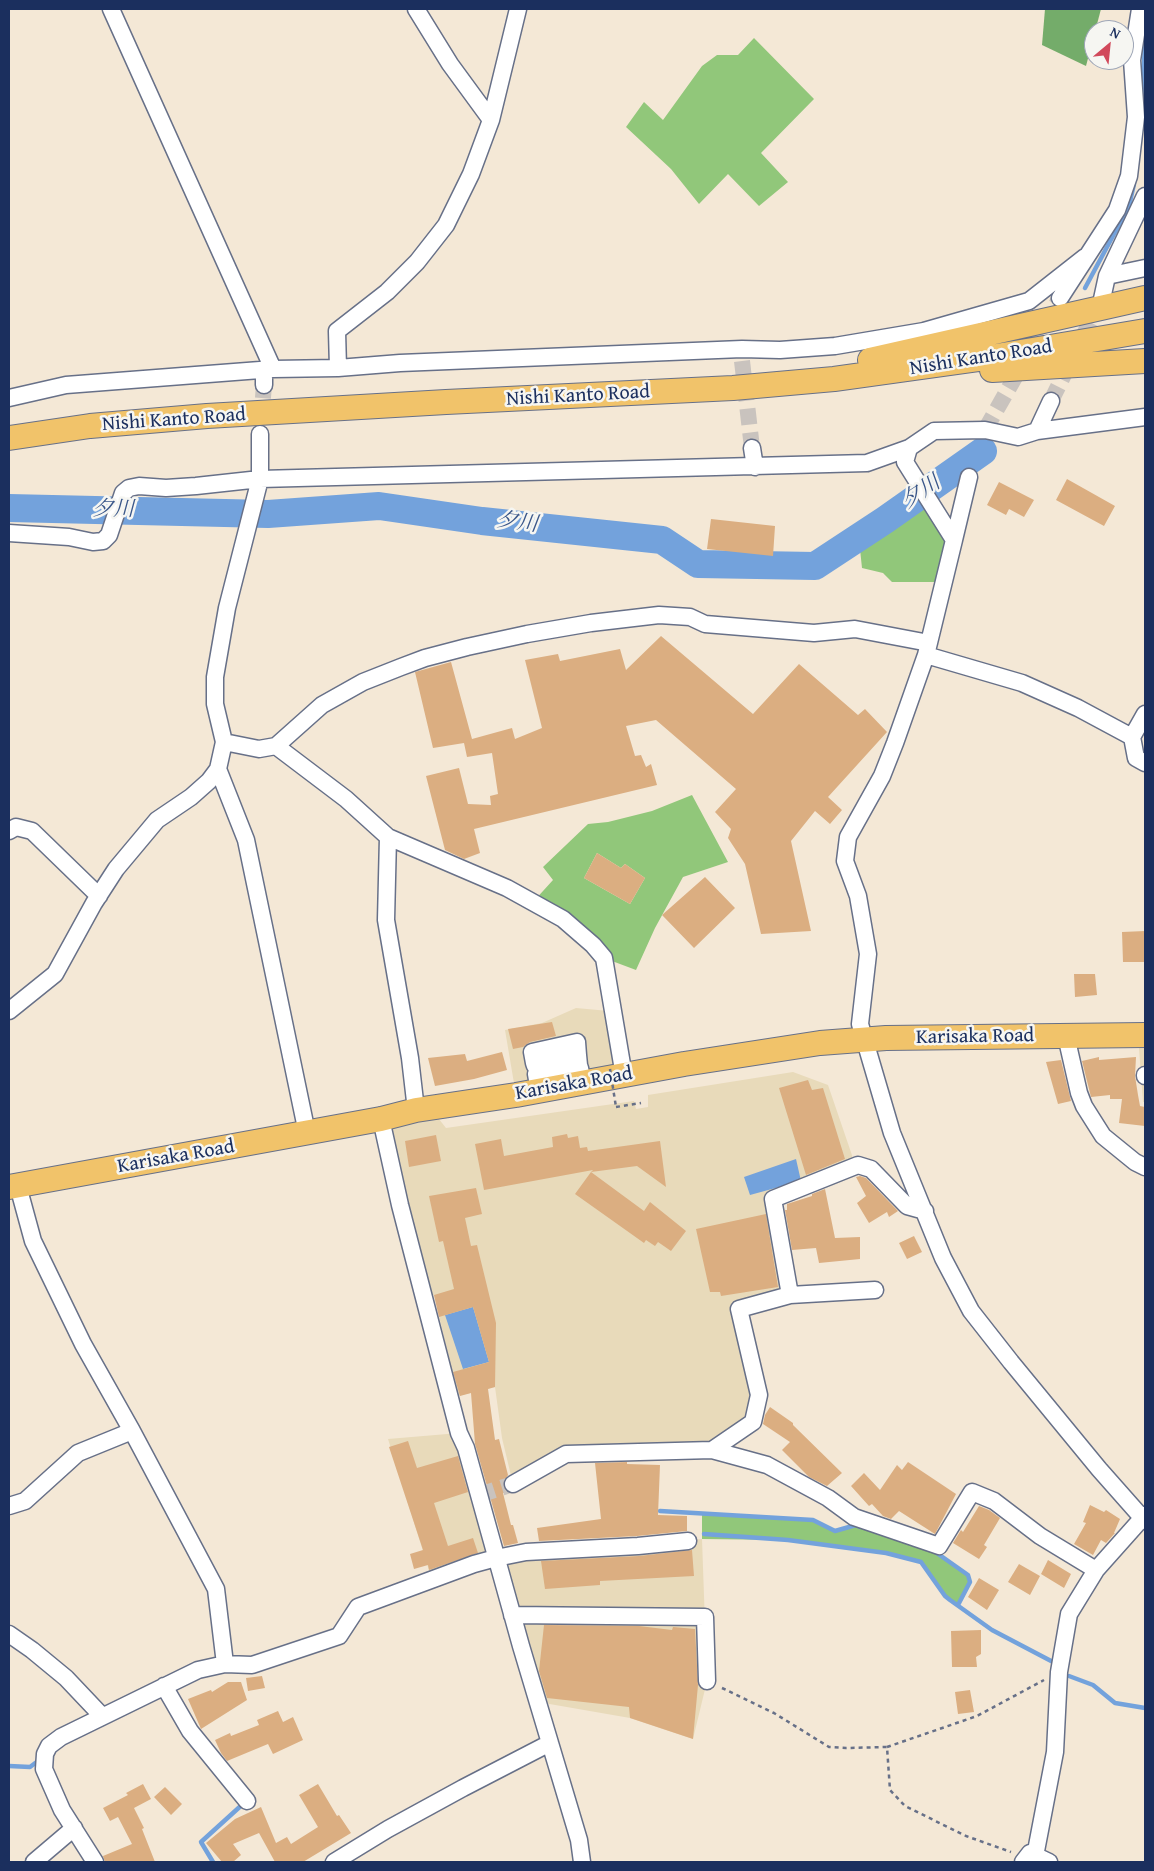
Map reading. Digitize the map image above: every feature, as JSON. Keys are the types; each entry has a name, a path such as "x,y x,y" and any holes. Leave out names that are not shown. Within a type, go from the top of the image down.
{"highway":[{"path":"565,396 850,365 1145,298"},
{"name":"Nishi Kanto Road","path":"9,438 90,426 207,416 733,388 834,379 985,358 1145,331"},
{"path":"834,379 1145,361"},
{"name":"Karisaka Road","path":"13,1186 381,1119 537,1076 580,1069 617,1073 820,1043 886,1038 1145,1035"}],"street":[{"path":"111,9 207,218 267,374"},
{"path":"416,9 450,64 491,120"},
{"path":"338,368 337,331 393,286 417,262 446,225 471,174 491,120 518,9"},
{"path":"1060,298 1117,210 1129,176 1136,118 1132,60 1140,9"},
{"path":"1102,299 1107,276 1145,196"},
{"path":"9,398 66,385 267,374 400,363 742,355 835,346 924,331 1028,302 1085,257"},
{"path":"1107,276 1145,268"},
{"path":"1037,431 1051,401"},
{"path":"9,533 69,537 93,542 103,541 109,535 113,526 123,493 129,488 139,486 166,488 260,479 867,463 909,448 934,431 985,430 1018,437 1037,431 1145,417"},
{"path":"9,1011 55,974 116,869 157,820 191,797 209,781 218,769 224,742 215,704 215,677 227,608 260,479 260,434"},
{"path":"752,448 755,467"},
{"path":"909,448 905,462 954,540"},
{"path":"969,477 927,649 901,728 882,776 848,837 845,861 858,896 868,954 860,1024 892,1133 943,1258 971,1311 1010,1362 1099,1469 1144,1518 1096,1570 1068,1614 1059,1672 1055,1752 1036,1851 1026,1857"},
{"path":"224,742 259,749 276,746 322,705 364,682 425,658 527,634 591,623 659,615 690,617 705,624 814,633 855,629 927,649 1022,683 1078,708 1132,737"},
{"path":"1145,714 1132,737 1136,758 1145,763"},
{"path":"276,746 346,799 388,837 506,888 563,919 593,945 604,958 617,1073"},
{"path":"218,769 246,840 307,1133"},
{"path":"9,831 16,827 32,831 99,896"},
{"path":"388,837 386,920 410,1058 416,1110"},
{"path":"1066,1036 1079,1093 1084,1106 1103,1136 1145,1167"},
{"path":"537,1076 532,1052 577,1042 580,1069"},
{"path":"381,1119 400,1205 459,1433 466,1448 512,1615 579,1840 582,1862"},
{"path":"790,1295 773,1199 858,1165 872,1169 907,1206 925,1211"},
{"path":"13,1186 33,1241 83,1344 132,1430 216,1589 225,1664"},
{"path":"712,1450 753,1422 759,1396 739,1310 790,1295 875,1290"},
{"path":"9,1506 25,1501 78,1453 132,1430"},
{"path":"513,1484 566,1454 712,1450 767,1465 828,1498 854,1517 939,1546 972,1492 994,1502 1040,1536 1096,1570"},
{"path":"95,1862 62,1810 44,1769 45,1754 49,1746 62,1737 198,1670 225,1664 252,1665 339,1636 358,1608 363,1605 496,1558 526,1552 638,1546 688,1540"},
{"path":"512,1615 705,1617 707,1680"},
{"path":"9,1634 66,1678 102,1716"},
{"path":"164,1686 190,1731 247,1801"},
{"path":"334,1862 405,1820 550,1744"},
{"path":"34,1862 74,1828"},
{"path":"1026,1857 1049,1862"}],"path":[{"path":"617,1073 616,1107 641,1103"},
{"path":"707,1680 774,1713 829,1747 846,1748 887,1747 977,1716 1059,1672"},
{"path":"887,1747 890,1790 904,1806 966,1836 1026,1857"}],"shaded area":[{"path":"576,1008 609,1011 624,1076 516,1095 505,1030 542,1023"},
{"path":"1138,1035 1145,1035 1145,1102 1143,1102"},
{"path":"793,1072 828,1085 855,1164 772,1193 790,1295 739,1310 759,1395 753,1422 712,1450 567,1454 513,1484 502,1438 495,1387 458,1396 434,1295 424,1296 381,1119 431,1109 446,1128 634,1101 636,1109 648,1107 648,1095"},
{"path":"459,1433 497,1557 702,1539 707,1681 693,1739 630,1718 538,1702 497,1558 432,1580 388,1439"}],"green space":[{"path":"1045,9 1101,9 1098,20 1084,20 1084,65 1042,45"},
{"path":"754,38 814,99 761,153 788,182 759,206 728,174 699,204 671,169 626,127 644,102 663,120 702,66 717,55 738,55"},
{"path":"931,504 954,540 944,582 892,582 883,573 862,568 860,549"},
{"path":"692,795 728,862 683,877 655,928 636,970 604,958 533,902 553,880 543,867 588,824 608,822 652,811","holes":["597,853 621,868 625,864 645,878 630,904 584,878"]},
{"path":"702,1513 813,1520 835,1531 856,1525 932,1550 968,1575 970,1582 958,1605 945,1596 921,1562 886,1553 788,1540 702,1539"}],"water":[{"path":"796,1159 801,1181 750,1195 744,1177"},
{"path":"473,1307 489,1362 463,1369 445,1315"}],"building":[{"path":"1067,479 1115,506 1104,526 1056,500"},
{"path":"999,482 1034,500 1024,517 1009,509 1006,515 987,505"},
{"path":"711,519 775,526 773,556 707,549"},
{"path":"661,636 753,714 799,664 858,715 865,709 887,732 828,797 842,810 830,824 815,811 791,841 811,931 761,934 745,864 728,838 731,829 715,812 736,789 656,720 626,726 635,756 641,755 646,767 651,764 657,785 474,829 480,853 464,859 445,850 426,776 459,768 468,804 491,805 490,796 498,794 492,753 467,757 464,743 433,748 415,672 451,662 472,739 512,728 515,739 542,728 525,660 558,654 560,661 620,649 626,670"},
{"path":"597,853 621,868 625,864 645,878 630,904 584,878"},
{"path":"705,877 735,908 694,948 662,915"},
{"path":"1145,931 1145,962 1123,962 1122,932"},
{"path":"1074,974 1095,974 1097,995 1075,997"},
{"path":"552,1022 556,1036 530,1042 523,1047 513,1049 508,1029"},
{"path":"502,1052 507,1070 474,1079 435,1086 428,1058 465,1054 467,1061"},
{"path":"1099,1057 1099,1060 1136,1057 1135,1076 1140,1106 1145,1107 1145,1126 1119,1123 1122,1099 1110,1099 1110,1095 1091,1097 1082,1061"},
{"path":"1061,1060 1071,1101 1058,1104 1046,1062"},
{"path":"808,1080 812,1090 823,1088 845,1159 806,1175 779,1088"},
{"path":"567,1134 568,1138 578,1136 580,1148 587,1147 588,1151 660,1141 666,1187 637,1166 591,1172 593,1170 484,1190 475,1144 501,1139 504,1156 553,1147 552,1137"},
{"path":"436,1135 441,1161 409,1167 405,1141"},
{"path":"591,1172 644,1211 650,1202 686,1231 671,1251 658,1242 655,1246 646,1240 644,1243 575,1194"},
{"path":"856,1177 866,1178 898,1211 889,1217 887,1212 869,1223 857,1203 866,1196"},
{"path":"476,1188 482,1214 465,1218 471,1246 477,1245 496,1323 495,1387 488,1389 495,1440 499,1439 508,1475 503,1483 507,1492 503,1493 511,1525 513,1525 518,1543 504,1546 475,1444 471,1393 460,1396 453,1372 489,1362 473,1307 439,1317 434,1295 454,1289 443,1241 439,1242 429,1196"},
{"path":"825,1189 835,1238 860,1237 860,1259 819,1263 816,1248 792,1250 785,1210 787,1210 787,1204 812,1196 812,1194"},
{"path":"766,1214 778,1287 721,1296 720,1292 710,1292 696,1229"},
{"path":"914,1236 922,1252 907,1259 899,1243"},
{"path":"770,1407 793,1423 842,1473 827,1486 809,1477 782,1450 790,1442 763,1424 765,1415"},
{"path":"408,1441 417,1468 458,1456 468,1492 434,1503 448,1546 473,1538 478,1553 429,1570 428,1565 414,1569 410,1554 423,1550 389,1447"},
{"path":"627,1462 627,1464 660,1465 658,1515 687,1516 687,1531 637,1536 539,1541 537,1528 601,1519 595,1463"},
{"path":"908,1462 956,1494 935,1534 899,1511 891,1519 883,1516 872,1504 869,1506 851,1486 864,1473 880,1490 897,1465 902,1470"},
{"path":"1090,1505 1104,1512 1106,1510 1120,1519 1115,1533 1106,1543 1101,1540 1093,1555 1074,1544 1086,1523 1083,1522"},
{"path":"979,1506 1000,1518 984,1545 987,1547 979,1559 953,1543 961,1530 963,1532"},
{"path":"692,1550 694,1576 600,1581 600,1585 545,1589 541,1561 639,1556"},
{"path":"1048,1560 1071,1574 1064,1588 1041,1574"},
{"path":"1019,1564 1040,1576 1030,1595 1008,1582"},
{"path":"979,1578 999,1590 987,1610 968,1597"},
{"path":"544,1625 639,1626 672,1630 673,1627 695,1629 698,1685 693,1739 630,1718 629,1707 547,1698 539,1671"},
{"path":"981,1630 981,1654 976,1657 977,1667 952,1667 951,1631"},
{"path":"262,1676 265,1688 248,1691 246,1678"},
{"path":"228,1682 241,1682 247,1700 201,1729 188,1699 211,1690 212,1692"},
{"path":"970,1690 974,1712 958,1714 955,1692"},
{"path":"278,1711 283,1722 293,1717 303,1740 273,1754 268,1744 227,1761 215,1740 230,1733 231,1736 259,1725 257,1720"},
{"path":"143,1784 151,1799 134,1808 144,1828 142,1829 155,1862 105,1862 103,1856 132,1844 118,1817 110,1821 103,1808 128,1795 126,1793"},
{"path":"318,1784 337,1816 339,1815 351,1833 303,1862 275,1862 259,1833 233,1844 241,1855 233,1862 222,1862 206,1843 235,1819 261,1807 276,1843 287,1837 291,1844 318,1827 299,1795"},
{"path":"165,1787 182,1804 171,1815 154,1797"}],"waterway":[{"name":"夕川","path":"1142,99 1145,45"},
{"name":"夕川","path":"1085,288 1129,206 1134,184"},
{"name":"夕川","path":"9,508 268,514 379,506 482,521 662,540 698,564 815,566 885,520 983,451"},
{"path":"660,1511 813,1520 835,1531 856,1525 860,1527"},
{"path":"704,1534 788,1540 886,1553 921,1562 945,1596 950,1600 992,1630 1053,1662"},
{"path":"934,1551 968,1575 970,1582 958,1605"},
{"path":"1069,1676 1093,1685 1115,1703 1145,1708"},
{"path":"9,1766 30,1767 38,1761"},
{"path":"213,1862 201,1842 244,1803"}],"tunnel":[{"path":"985,430 1060,298"},
{"path":"1051,401 1099,304"},
{"path":"742,361 752,448"},
{"path":"261,422 264,385"},
{"path":"479,1495 513,1484"}]}
